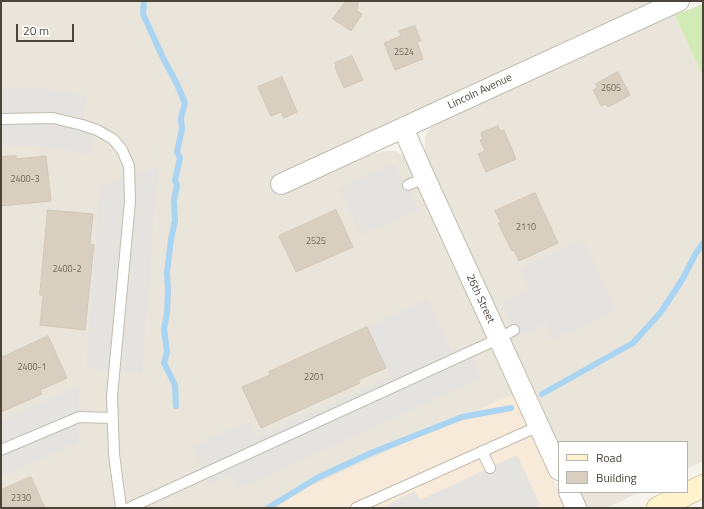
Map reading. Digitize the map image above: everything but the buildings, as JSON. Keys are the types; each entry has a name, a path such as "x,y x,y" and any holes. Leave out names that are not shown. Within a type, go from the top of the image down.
{"main road":[{"path":"658,508 703,486"}],"street":[{"name":"Lincoln Avenue","path":"281,184 679,1"},
{"name":"26th Street","path":"403,128 416,182 506,335 539,426 558,468"},
{"path":"569,493 576,508"}],"lane":[{"path":"1,119 53,118 97,130 113,139 122,150 129,166 130,201 112,396 114,454 121,508"},
{"path":"129,508 506,335"},
{"path":"1,450 79,416 112,418"},
{"path":"356,508 414,487 482,451 539,426"},
{"path":"482,451 490,468"}],"shaded area":[{"path":"1,1 661,1 285,193 371,155 383,151 396,151 401,154 405,158 514,394 263,508 1,508"},
{"path":"675,15 703,77 703,461 688,468 688,441 558,441 558,445 430,166 425,153 425,138 428,130 434,125"},
{"path":"23,87 50,89 86,96 82,125 97,130 89,155 45,146 1,145 1,88"},
{"path":"394,163 405,186 408,185 419,210 361,235 339,188"},
{"path":"158,167 142,374 86,368 100,186"},
{"path":"583,239 616,311 553,340 546,324 517,337 501,303 530,290 520,269"},
{"path":"427,299 455,359 469,352 481,378 236,490 229,475 209,485 192,447 249,421 257,438 390,377 368,327"},
{"path":"79,386 79,442 1,476 1,421"},
{"path":"514,394 566,508 263,508"},
{"path":"517,455 540,505 534,508 388,508 387,505 415,491 420,500"},
{"path":"580,493 638,493 607,508 590,508 586,506"}],"green space":[{"path":"703,4 703,77 675,15"}],"waterway":[{"path":"144,1 143,14 185,103 181,118 182,129 177,152 180,158 175,180 177,186 174,200 175,221 171,239 167,273 167,313 164,329 167,352 164,363 175,385 176,406"},
{"path":"542,394 633,343 661,312 682,280 703,243"},
{"path":"268,508 317,478 371,453 462,417 511,408"}]}
